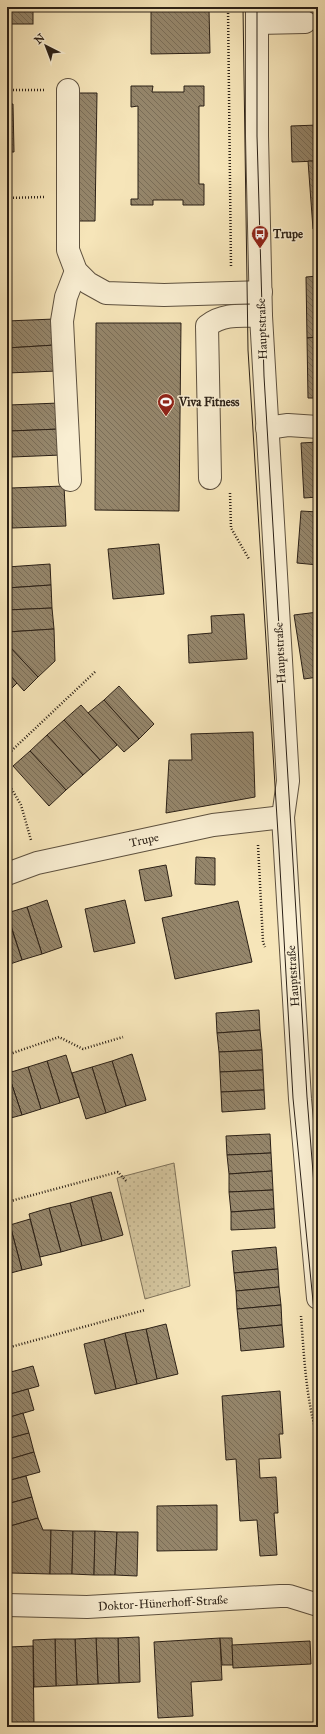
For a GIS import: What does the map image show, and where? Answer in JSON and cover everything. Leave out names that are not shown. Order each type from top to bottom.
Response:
[{"type":"street","points":[[257,15],[305,22]]},
{"type":"street","name":"Hauptstraße","points":[[257,15],[257,136],[261,316],[288,781],[283,817],[300,1098],[318,1298]]},
{"type":"street","points":[[68,90],[68,250],[76,271],[88,283],[106,293],[164,295],[261,292]]},
{"type":"street","points":[[70,480],[62,321],[66,297],[76,271]]},
{"type":"street","points":[[210,478],[207,326],[216,319],[231,316],[261,316]]},
{"type":"street","points":[[267,428],[288,425],[318,428]]},
{"type":"street","name":"Trupe","points":[[7,874],[37,863],[213,825],[283,817]]},
{"type":"street","name":"Doktor-Hünerhoff-Straße","points":[[7,1605],[87,1607],[289,1596],[318,1606]]},
{"type":"path","points":[[228,7],[231,292]]},
{"type":"path","points":[[7,90],[68,90]]},
{"type":"path","points":[[7,198],[68,196]]},
{"type":"path","points":[[230,489],[231,528],[252,563]]},
{"type":"path","points":[[7,755],[96,671]]},
{"type":"path","points":[[7,781],[21,805],[37,863]]},
{"type":"path","points":[[7,1055],[59,1037],[83,1049],[123,1037]]},
{"type":"path","points":[[7,1202],[118,1172],[127,1182]]},
{"type":"path","points":[[7,1348],[145,1310]]},
{"type":"path","points":[[315,1428],[318,1498]]},
{"type":"shaded area","points":[[174,1163],[190,1286],[145,1299],[117,1178]]},
{"type":"building","points":[[7,7],[33,7],[33,24],[7,24]]},
{"type":"building","points":[[209,9],[210,53],[151,54],[151,11]]},
{"type":"building","points":[[131,86],[153,86],[152,92],[184,92],[184,86],[204,86],[204,106],[199,106],[199,184],[204,184],[204,205],[183,205],[183,200],[153,200],[153,205],[131,205],[131,199],[138,199],[138,106],[131,107]]},
{"type":"building","points":[[72,93],[97,93],[95,221],[71,221]]},
{"type":"building","points":[[7,104],[13,104],[14,152],[7,152]]},
{"type":"building","points":[[318,125],[318,161],[292,162],[291,126]]},
{"type":"building","points":[[308,161],[318,161],[318,229],[313,229]]},
{"type":"building","points":[[318,276],[318,337],[307,338],[306,277]]},
{"type":"building","points":[[54,319],[55,345],[7,348],[7,321]]},
{"type":"building","points":[[96,323],[181,323],[179,511],[95,510]]},
{"type":"building","points":[[318,337],[318,398],[308,398],[307,338]]},
{"type":"building","points":[[55,345],[57,371],[7,373],[7,348]]},
{"type":"building","points":[[59,403],[60,429],[10,431],[9,405]]},
{"type":"building","points":[[60,429],[61,455],[12,457],[10,431]]},
{"type":"building","points":[[318,442],[318,497],[304,498],[301,443]]},
{"type":"building","points":[[64,486],[66,526],[12,528],[11,488]]},
{"type":"building","points":[[301,511],[318,512],[318,565],[297,563]]},
{"type":"building","points":[[159,544],[164,594],[113,599],[108,549]]},
{"type":"building","points":[[50,564],[51,585],[7,588],[7,567]]},
{"type":"building","points":[[51,585],[52,608],[7,610],[7,588]]},
{"type":"building","points":[[52,608],[54,629],[7,632],[7,610]]},
{"type":"building","points":[[318,612],[318,677],[304,679],[294,615]]},
{"type":"building","points":[[244,614],[247,659],[189,663],[188,635],[212,633],[211,616]]},
{"type":"building","points":[[54,629],[55,661],[38,677],[7,644],[7,632]]},
{"type":"building","points":[[7,644],[38,677],[24,691],[7,672]]},
{"type":"building","points":[[7,672],[17,683],[7,693]]},
{"type":"building","points":[[119,686],[154,724],[139,739],[104,700]]},
{"type":"building","points":[[104,700],[139,739],[124,752],[88,713]]},
{"type":"building","points":[[81,705],[117,745],[100,760],[64,720]]},
{"type":"building","points":[[64,720],[100,760],[83,775],[47,735]]},
{"type":"building","points":[[253,732],[255,797],[166,813],[169,760],[192,760],[191,734]]},
{"type":"building","points":[[47,735],[83,775],[66,790],[30,751]]},
{"type":"building","points":[[30,751],[66,790],[49,806],[13,766]]},
{"type":"building","points":[[196,857],[215,858],[215,885],[195,884]]},
{"type":"building","points":[[166,865],[172,896],[145,901],[139,870]]},
{"type":"building","points":[[47,900],[62,947],[42,954],[27,907]]},
{"type":"building","points":[[125,900],[135,943],[94,952],[85,909]]},
{"type":"building","points":[[238,901],[252,962],[175,979],[162,918]]},
{"type":"building","points":[[27,907],[42,954],[22,960],[7,913]]},
{"type":"building","points":[[7,915],[22,960],[7,965]]},
{"type":"building","points":[[259,1010],[260,1030],[217,1033],[216,1013]]},
{"type":"building","points":[[260,1030],[262,1050],[219,1052],[217,1033]]},
{"type":"building","points":[[262,1050],[263,1070],[220,1072],[219,1052]]},
{"type":"building","points":[[132,1054],[146,1100],[126,1106],[112,1061]]},
{"type":"building","points":[[66,1055],[79,1097],[60,1103],[47,1061]]},
{"type":"building","points":[[47,1061],[60,1103],[41,1109],[28,1067]]},
{"type":"building","points":[[112,1061],[126,1106],[106,1113],[92,1067]]},
{"type":"building","points":[[28,1067],[41,1109],[22,1115],[8,1073]]},
{"type":"building","points":[[92,1067],[106,1113],[86,1119],[72,1073]]},
{"type":"building","points":[[263,1070],[264,1090],[221,1092],[220,1072]]},
{"type":"building","points":[[7,1073],[22,1115],[7,1119]]},
{"type":"building","points":[[264,1090],[265,1109],[222,1112],[221,1092]]},
{"type":"building","points":[[270,1134],[271,1153],[227,1155],[226,1136]]},
{"type":"building","points":[[271,1153],[272,1171],[229,1174],[227,1155]]},
{"type":"building","points":[[272,1171],[273,1190],[229,1192],[229,1174]]},
{"type":"building","points":[[273,1190],[274,1209],[231,1212],[229,1192]]},
{"type":"building","points":[[111,1192],[123,1235],[102,1241],[91,1197]]},
{"type":"building","points":[[91,1197],[102,1241],[82,1246],[70,1203]]},
{"type":"building","points":[[70,1203],[82,1246],[61,1252],[49,1208]]},
{"type":"building","points":[[49,1208],[61,1252],[40,1257],[29,1214]]},
{"type":"building","points":[[274,1209],[275,1228],[231,1230],[231,1212]]},
{"type":"building","points":[[30,1219],[42,1265],[22,1270],[10,1225]]},
{"type":"building","points":[[10,1225],[22,1270],[7,1274],[7,1226]]},
{"type":"building","points":[[276,1247],[278,1269],[234,1273],[232,1251]]},
{"type":"building","points":[[278,1269],[279,1287],[236,1291],[234,1273]]},
{"type":"building","points":[[279,1287],[281,1305],[237,1309],[236,1291]]},
{"type":"building","points":[[281,1305],[282,1325],[239,1329],[237,1309]]},
{"type":"building","points":[[166,1324],[178,1374],[157,1379],[146,1329]]},
{"type":"building","points":[[282,1325],[284,1347],[241,1351],[239,1329]]},
{"type":"building","points":[[146,1329],[157,1379],[137,1384],[125,1333]]},
{"type":"building","points":[[125,1333],[137,1384],[116,1389],[104,1339]]},
{"type":"building","points":[[104,1339],[116,1389],[95,1394],[84,1344]]},
{"type":"building","points":[[33,1366],[39,1386],[7,1395],[7,1373]]},
{"type":"building","points":[[28,1389],[34,1410],[7,1418],[7,1395]]},
{"type":"building","points":[[280,1391],[283,1434],[279,1434],[281,1458],[259,1459],[260,1478],[276,1477],[278,1513],[274,1513],[277,1555],[260,1556],[257,1520],[240,1521],[236,1459],[226,1460],[222,1396]]},
{"type":"building","points":[[23,1413],[29,1433],[7,1439],[7,1418]]},
{"type":"building","points":[[29,1433],[34,1452],[7,1460],[7,1439]]},
{"type":"building","points":[[34,1452],[40,1472],[7,1481],[7,1460]]},
{"type":"building","points":[[26,1476],[32,1497],[7,1504],[7,1481]]},
{"type":"building","points":[[32,1497],[38,1518],[7,1527],[7,1504]]},
{"type":"building","points":[[217,1505],[217,1550],[157,1551],[157,1506]]},
{"type":"building","points":[[38,1518],[43,1530],[51,1530],[50,1574],[11,1573],[7,1558],[7,1527]]},
{"type":"building","points":[[51,1530],[73,1531],[72,1574],[50,1574]]},
{"type":"building","points":[[73,1531],[95,1531],[94,1575],[72,1574]]},
{"type":"building","points":[[95,1531],[117,1532],[115,1575],[94,1575]]},
{"type":"building","points":[[117,1532],[138,1532],[137,1576],[115,1575]]},
{"type":"building","points":[[139,1637],[140,1682],[119,1683],[118,1638]]},
{"type":"building","points":[[96,1638],[118,1638],[119,1683],[98,1684]]},
{"type":"building","points":[[96,1638],[98,1684],[77,1685],[75,1639]]},
{"type":"building","points":[[220,1638],[222,1680],[191,1682],[193,1716],[158,1718],[154,1642]]},
{"type":"building","points":[[220,1638],[232,1638],[233,1665],[222,1665]]},
{"type":"building","points":[[55,1639],[75,1639],[77,1685],[56,1686]]},
{"type":"building","points":[[55,1639],[56,1686],[34,1687],[33,1640]]},
{"type":"building","points":[[310,1641],[311,1664],[233,1668],[232,1645]]},
{"type":"building","points":[[33,1646],[34,1727],[9,1727],[9,1647]]},
{"type":"tram line","points":[[243,7],[248,350],[293,1098],[318,1352]]},
{"type":"tram line","points":[[257,7],[257,136],[264,376],[307,1097],[318,1235]]},
{"type":"place","name":"Trupe","points":[[260,249]]},
{"type":"place","name":"Viva Fitness","points":[[166,417]]}]
